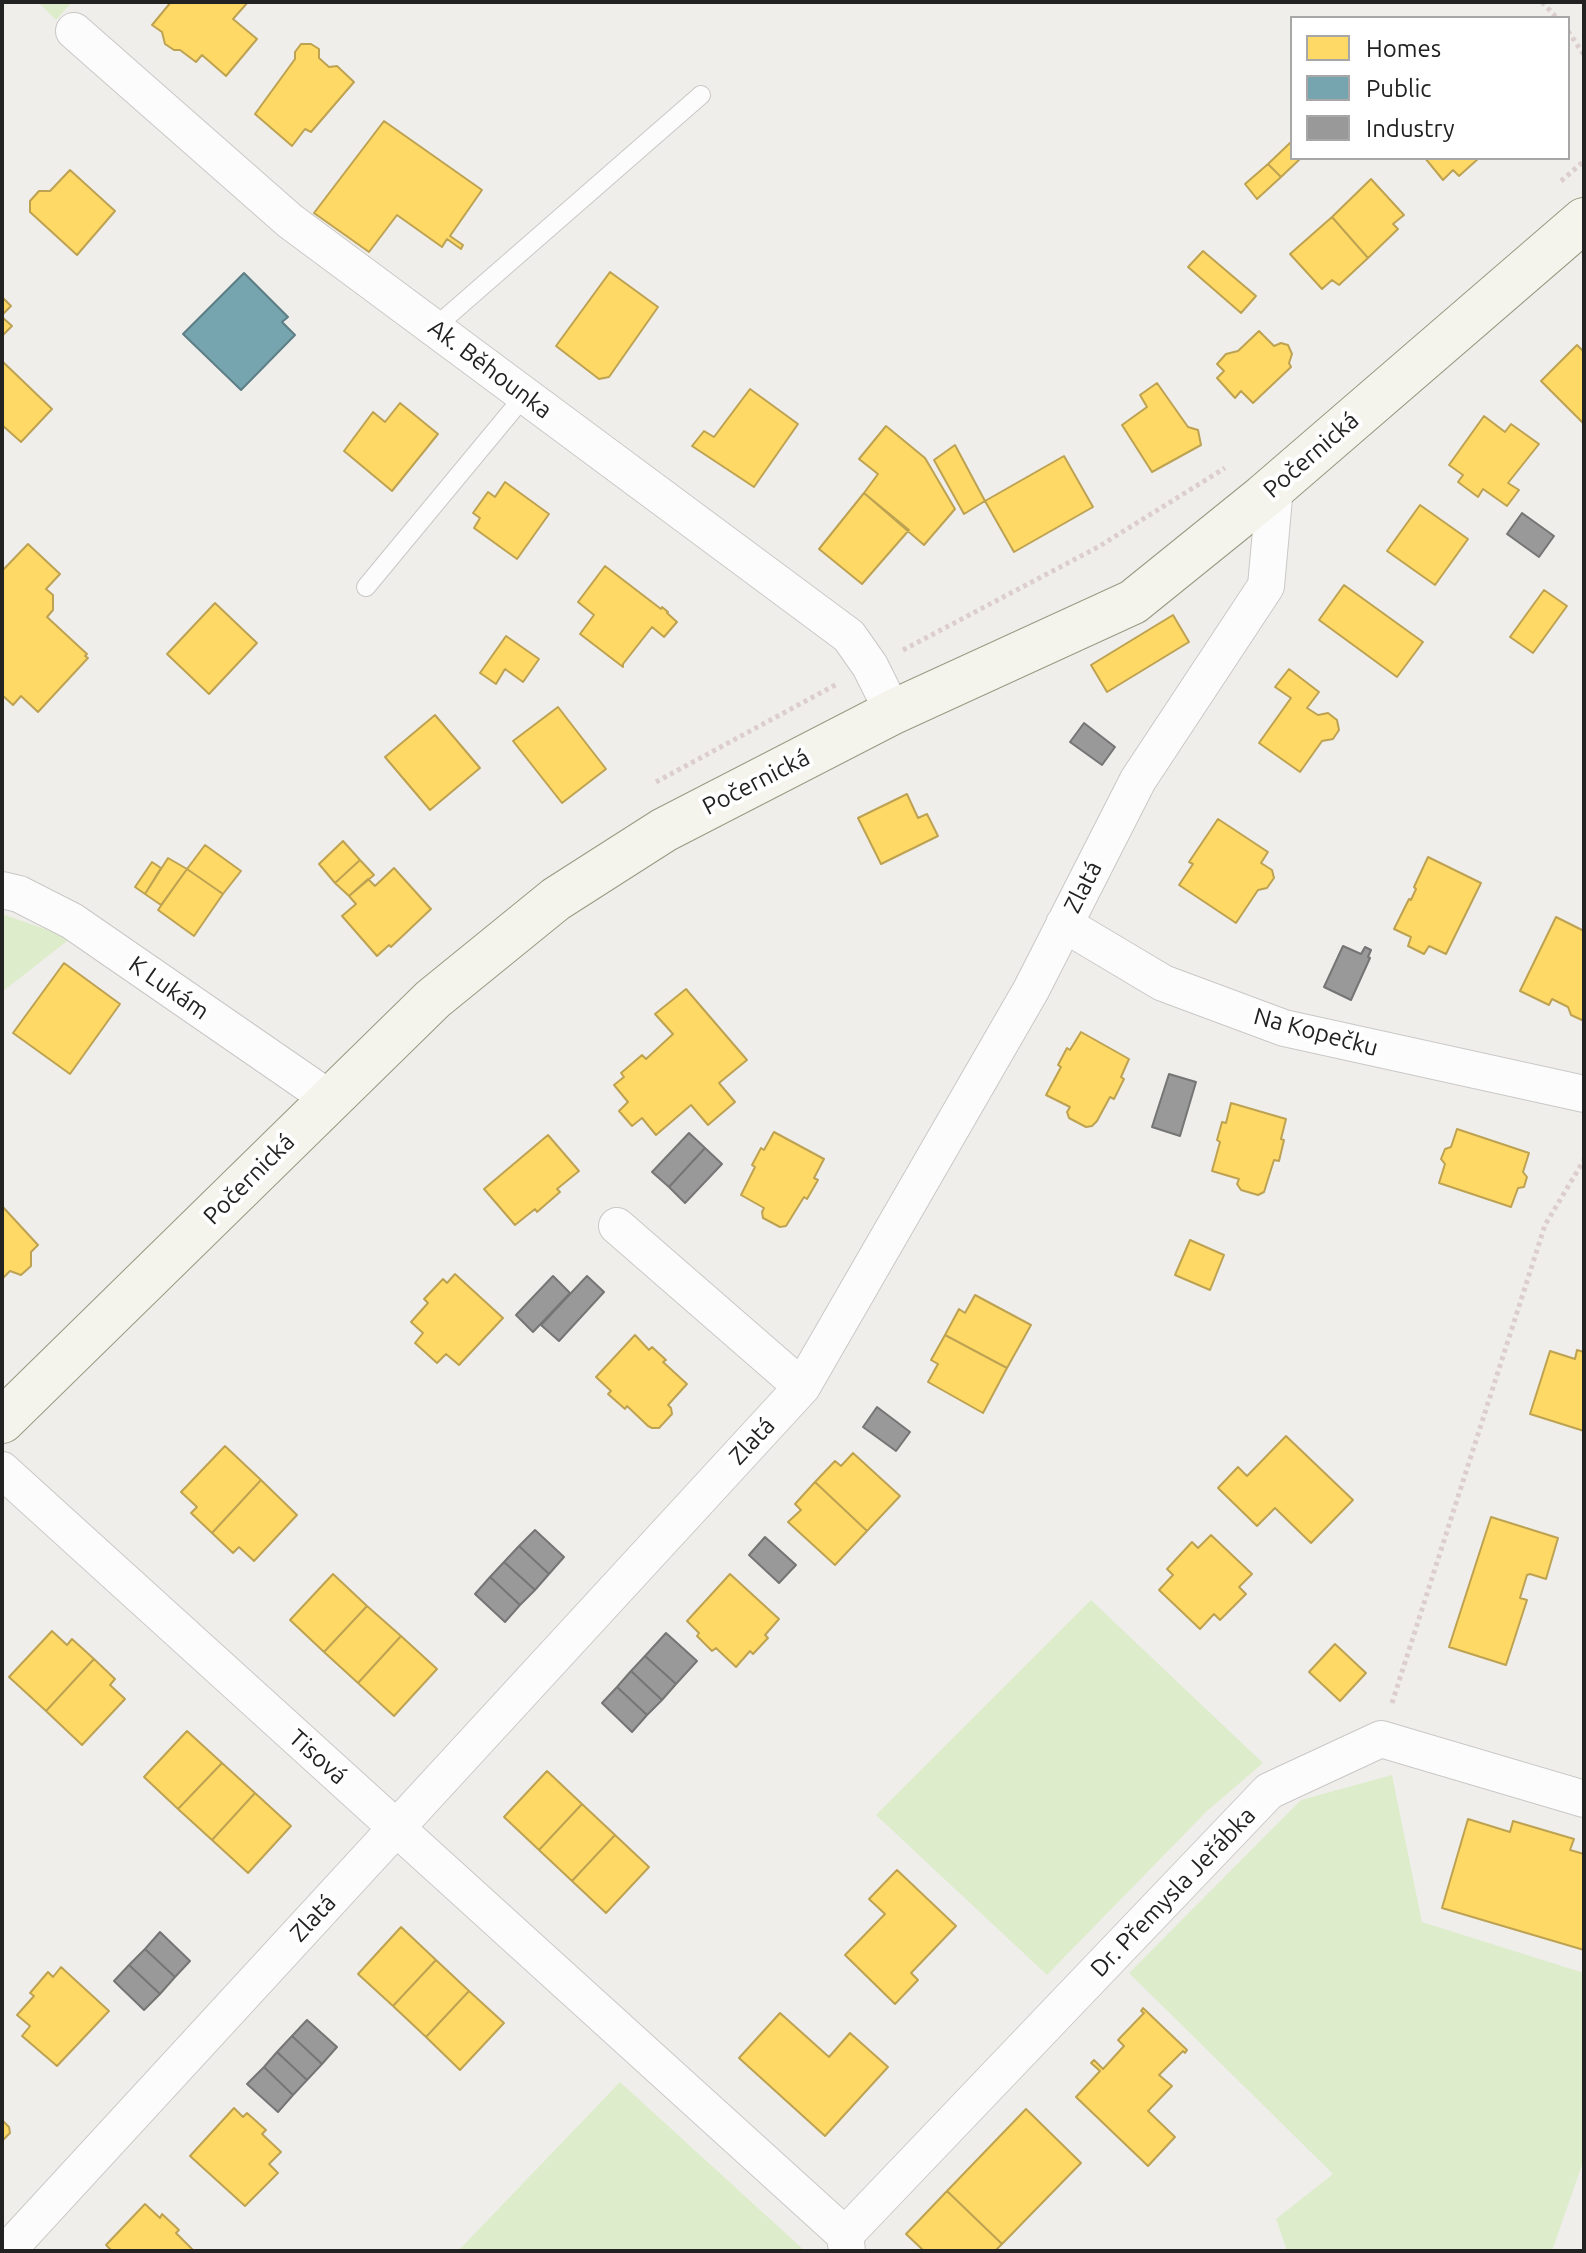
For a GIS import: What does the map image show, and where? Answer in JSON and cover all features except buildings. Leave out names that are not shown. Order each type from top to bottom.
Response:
[{"type":"street","name":"Ak. Běhounka","points":[[74,31],[290,221],[849,636],[870,666],[893,712]]},
{"type":"street","name":"Počernická","points":[[2,1421],[433,999],[556,899],[664,830],[893,712],[1133,602],[1275,487],[1575,211]]},
{"type":"street","name":"Zlatá","points":[[7,2251],[802,1387],[1031,990],[1138,780],[1266,586],[1275,487]]},
{"type":"street","name":"K Lukám","points":[[2,890],[19,894],[72,921],[330,1099]]},
{"type":"street","name":"Na Kopečku","points":[[1064,924],[1163,983],[1284,1028],[1584,1094]]},
{"type":"street","points":[[617,1226],[802,1387]]},
{"type":"street","name":"Tisová","points":[[2,1470],[633,2044]]},
{"type":"street","points":[[1381,1739],[1584,1799]]},
{"type":"street","name":"Dr. Přemysla Jeřábka","points":[[633,2044],[846,2243],[1269,1791],[1381,1739]]},
{"type":"lane","points":[[434,328],[701,95]]},
{"type":"lane","points":[[366,587],[525,395]]},
{"type":"path","points":[[1570,34],[1584,55]]},
{"type":"path","points":[[1575,211],[1584,161]]},
{"type":"path","points":[[647,788],[870,666],[1098,547],[1233,463]]},
{"type":"path","points":[[1381,1739],[1545,1225],[1584,1160]]},
{"type":"green space","points":[[38,2],[72,2],[56,20]]},
{"type":"green space","points":[[2,914],[71,938],[2,992]]},
{"type":"green space","points":[[1091,1600],[1263,1763],[1207,1811],[1047,1975],[876,1815]]},
{"type":"green space","points":[[1392,1775],[1422,1922],[1584,1973],[1584,2159],[1552,2251],[1287,2251],[1276,2219],[1333,2174],[1129,1973],[1301,1800]]},
{"type":"green space","points":[[620,2082],[805,2251],[458,2251]]}]
